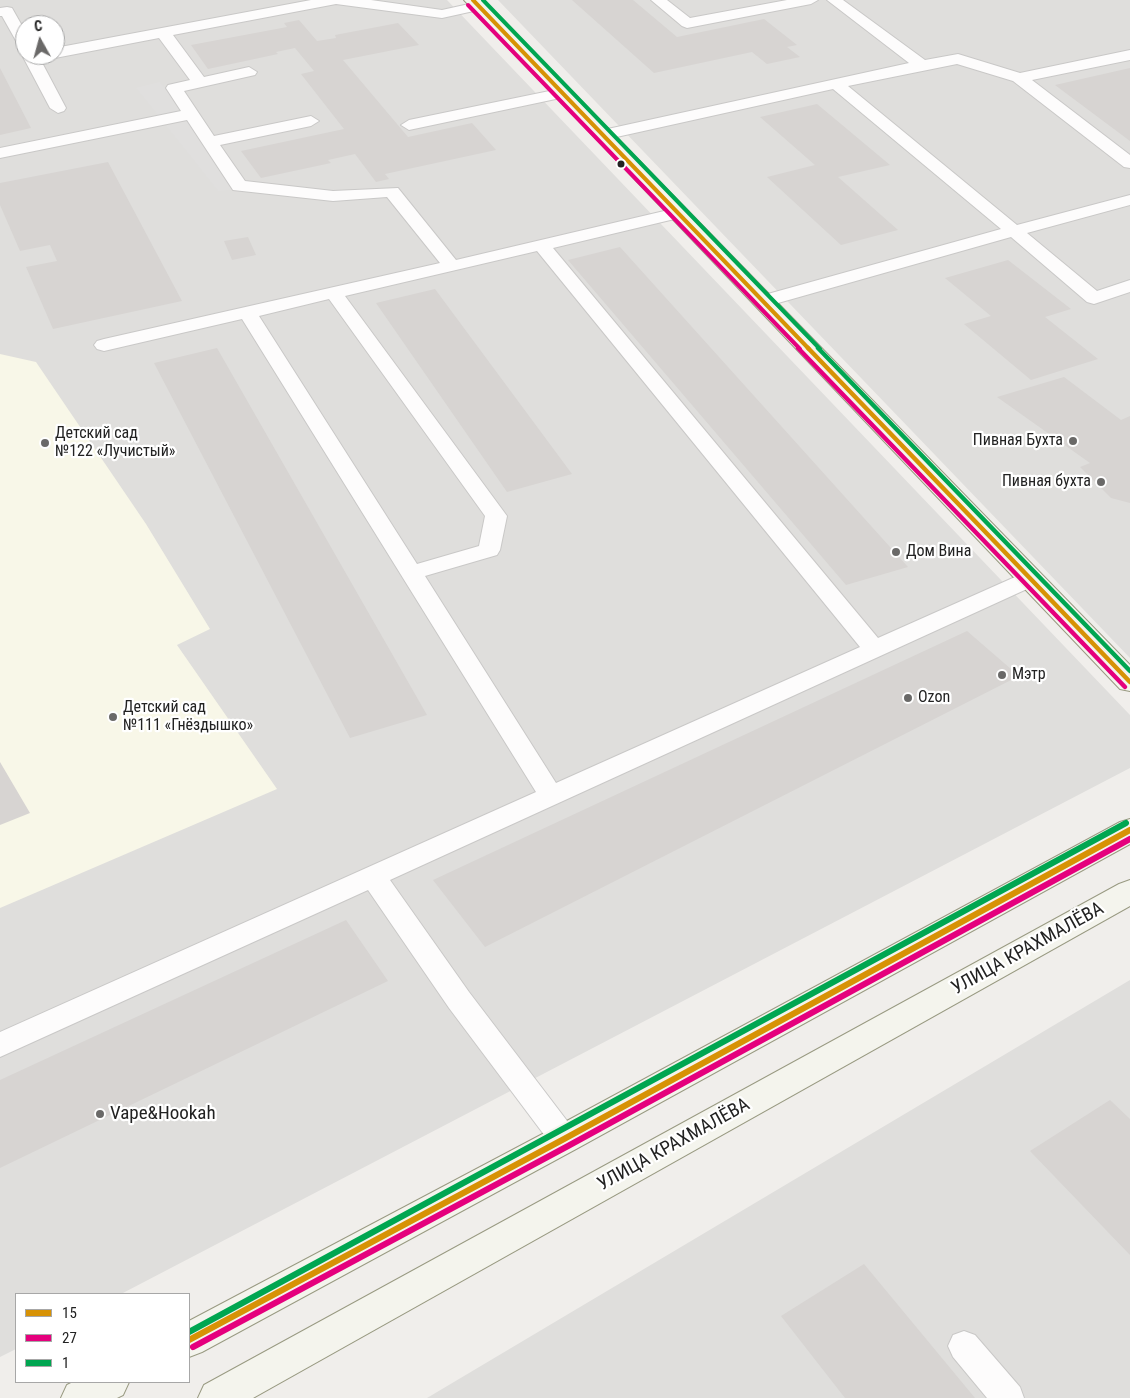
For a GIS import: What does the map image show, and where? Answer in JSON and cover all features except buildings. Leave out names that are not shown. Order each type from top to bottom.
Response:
[{"type":"main road","points":[[475,3],[1032,578],[1130,682]]},
{"type":"main road","points":[[190,1339],[1130,830]]},
{"type":"main road","name":"УЛИЦА КРАХМАЛЁВА","points":[[217,1398],[1130,892]]},
{"type":"main road","points":[[80,1398],[108,1383]]},
{"type":"lane","points":[[65,51],[336,0],[442,14],[475,3]]},
{"type":"lane","points":[[658,0],[687,23],[811,0]]},
{"type":"lane","points":[[834,0],[922,65]]},
{"type":"lane","points":[[0,12],[7,11],[15,24]]},
{"type":"lane","points":[[163,32],[200,82]]},
{"type":"lane","points":[[1019,78],[1130,55]]},
{"type":"lane","points":[[603,135],[958,58],[1019,78],[1130,163]]},
{"type":"lane","points":[[38,65],[58,108]]},
{"type":"lane","points":[[249,72],[174,88],[239,186],[333,196],[392,192],[452,266]]},
{"type":"lane","points":[[836,84],[1094,298],[1130,286]]},
{"type":"lane","points":[[409,125],[564,93]]},
{"type":"lane","points":[[0,152],[191,114]]},
{"type":"lane","points":[[210,142],[311,121]]},
{"type":"lane","points":[[764,301],[1130,200]]},
{"type":"lane","points":[[104,345],[677,213]]},
{"type":"lane","points":[[541,245],[874,649]]},
{"type":"lane","points":[[333,292],[496,516],[489,550],[412,573]]},
{"type":"lane","points":[[247,312],[552,796]]},
{"type":"lane","points":[[0,1045],[372,875],[552,796],[1032,578]]},
{"type":"lane","points":[[372,875],[459,1000],[564,1138]]},
{"type":"lane","points":[[964,1346],[1008,1398]]},
{"type":"shaded area","points":[[0,0],[447,0],[1130,715],[1130,768],[123,1293],[15,1293],[15,1350],[0,1357]]},
{"type":"shaded area","points":[[498,0],[1130,0],[1130,658]]},
{"type":"shaded area","points":[[160,82],[247,188],[218,191],[136,88]]},
{"type":"shaded area","name":"Детский сад №111 «Гнёздышко»","points":[[0,354],[36,362],[146,524],[210,629],[177,645],[277,789],[0,908]]},
{"type":"shaded area","points":[[1130,980],[1130,1398],[427,1398]]},
{"type":"transit line","name":"15","points":[[473,0],[1130,682]]},
{"type":"transit line","name":"1","points":[[483,0],[1130,671]]},
{"type":"transit line","name":"27","points":[[468,5],[1125,687]]},
{"type":"transit line","name":"1","points":[[190,1331],[1126,823]]},
{"type":"transit line","name":"15","points":[[190,1339],[564,1139],[1130,830]]},
{"type":"transit line","name":"27","points":[[193,1347],[568,1146],[1130,839]]},
{"type":"place","name":"Пивная Бухта","points":[[1073,441]]},
{"type":"place","name":"Детский сад №122 «Лучистый»","points":[[45,443]]},
{"type":"place","name":"Пивная бухта","points":[[1101,482]]},
{"type":"place","name":"Дом Вина","points":[[896,552]]},
{"type":"place","name":"Мэтр","points":[[1002,675]]},
{"type":"place","name":"Ozon","points":[[908,698]]},
{"type":"place","name":"Детский сад №111 «Гнёздышко»","points":[[113,717]]},
{"type":"place","name":"Vape&Hookah","points":[[100,1114]]}]
